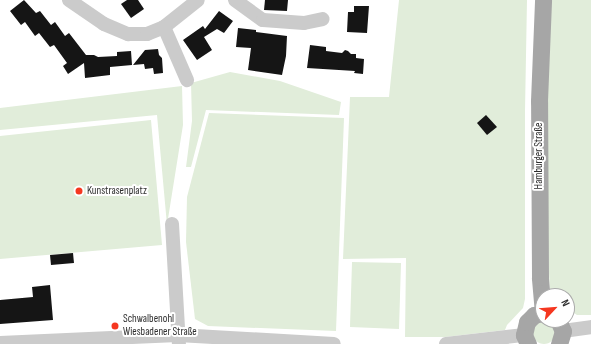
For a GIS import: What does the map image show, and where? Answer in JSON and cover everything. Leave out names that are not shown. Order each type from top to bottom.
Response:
[{"type":"main road","name":"Hamburger Straße","points":[[541,288],[539,101],[543,0]]},
{"type":"main road","points":[[526,340],[527,322],[535,315]]},
{"type":"street","points":[[69,0],[104,24],[128,34],[147,34],[164,27],[198,0]]},
{"type":"street","points":[[235,0],[263,20],[304,24],[323,19]]},
{"type":"street","points":[[164,27],[187,80]]},
{"type":"street","points":[[172,224],[178,340]]},
{"type":"street","points":[[560,332],[591,327]]},
{"type":"street","points":[[0,343],[178,340],[334,344]]},
{"type":"street","points":[[446,344],[526,340]]},
{"type":"green space","points":[[399,0],[527,0],[525,111],[525,299],[523,308],[507,325],[505,330],[445,337],[405,337],[406,258],[343,259],[350,97],[389,97]]},
{"type":"green space","points":[[548,0],[591,0],[591,315],[575,314],[575,288],[550,288],[543,136]]},
{"type":"green space","points":[[230,72],[280,81],[341,102],[339,115],[206,110],[191,167],[186,167],[192,121],[191,83]]},
{"type":"green space","points":[[182,86],[183,125],[167,225],[157,115],[0,130],[0,108]]},
{"type":"green space","points":[[209,113],[344,118],[336,331],[208,326],[195,319],[186,242],[187,197]]},
{"type":"green space","name":"Kunstrasenplatz","points":[[151,120],[162,245],[0,259],[0,136]]},
{"type":"green space","points":[[352,262],[401,263],[399,329],[350,327]]},
{"type":"green space","points":[[535,327],[554,329],[555,333],[552,341],[544,344],[536,341],[533,333]]},
{"type":"building","points":[[24,0],[36,13],[40,11],[51,25],[55,22],[65,36],[69,33],[86,55],[94,55],[98,57],[117,56],[117,52],[131,51],[132,65],[110,67],[110,75],[85,78],[84,63],[68,74],[63,66],[67,63],[54,45],[50,47],[39,33],[35,36],[25,22],[21,25],[10,11]]},
{"type":"building","points":[[127,0],[138,0],[144,9],[131,18],[121,4]]},
{"type":"building","points":[[265,0],[288,0],[287,11],[264,10]]},
{"type":"building","points":[[354,6],[369,6],[367,33],[347,32],[348,12],[354,12]]},
{"type":"building","points":[[219,11],[233,21],[224,33],[217,29],[204,37],[212,50],[197,60],[183,40],[203,26],[205,29]]},
{"type":"building","points":[[238,28],[287,36],[286,56],[282,75],[248,70],[251,48],[236,47]]},
{"type":"building","points":[[310,45],[326,47],[326,51],[342,53],[345,50],[351,54],[356,54],[356,58],[364,59],[363,74],[354,73],[355,71],[307,68]]},
{"type":"building","points":[[158,49],[159,55],[162,58],[163,73],[154,74],[153,68],[145,69],[144,64],[133,65],[145,50]]},
{"type":"building","points":[[486,115],[497,127],[487,135],[477,123]]},
{"type":"building","points":[[73,253],[74,263],[51,265],[50,255]]},
{"type":"building","points":[[50,285],[53,320],[0,324],[0,300],[33,297],[32,287]]},
{"type":"place","name":"Kunstrasenplatz","points":[[79,191]]},
{"type":"place","name":"Schwalbenohl Wiesbadener Straße","points":[[115,326]]}]
